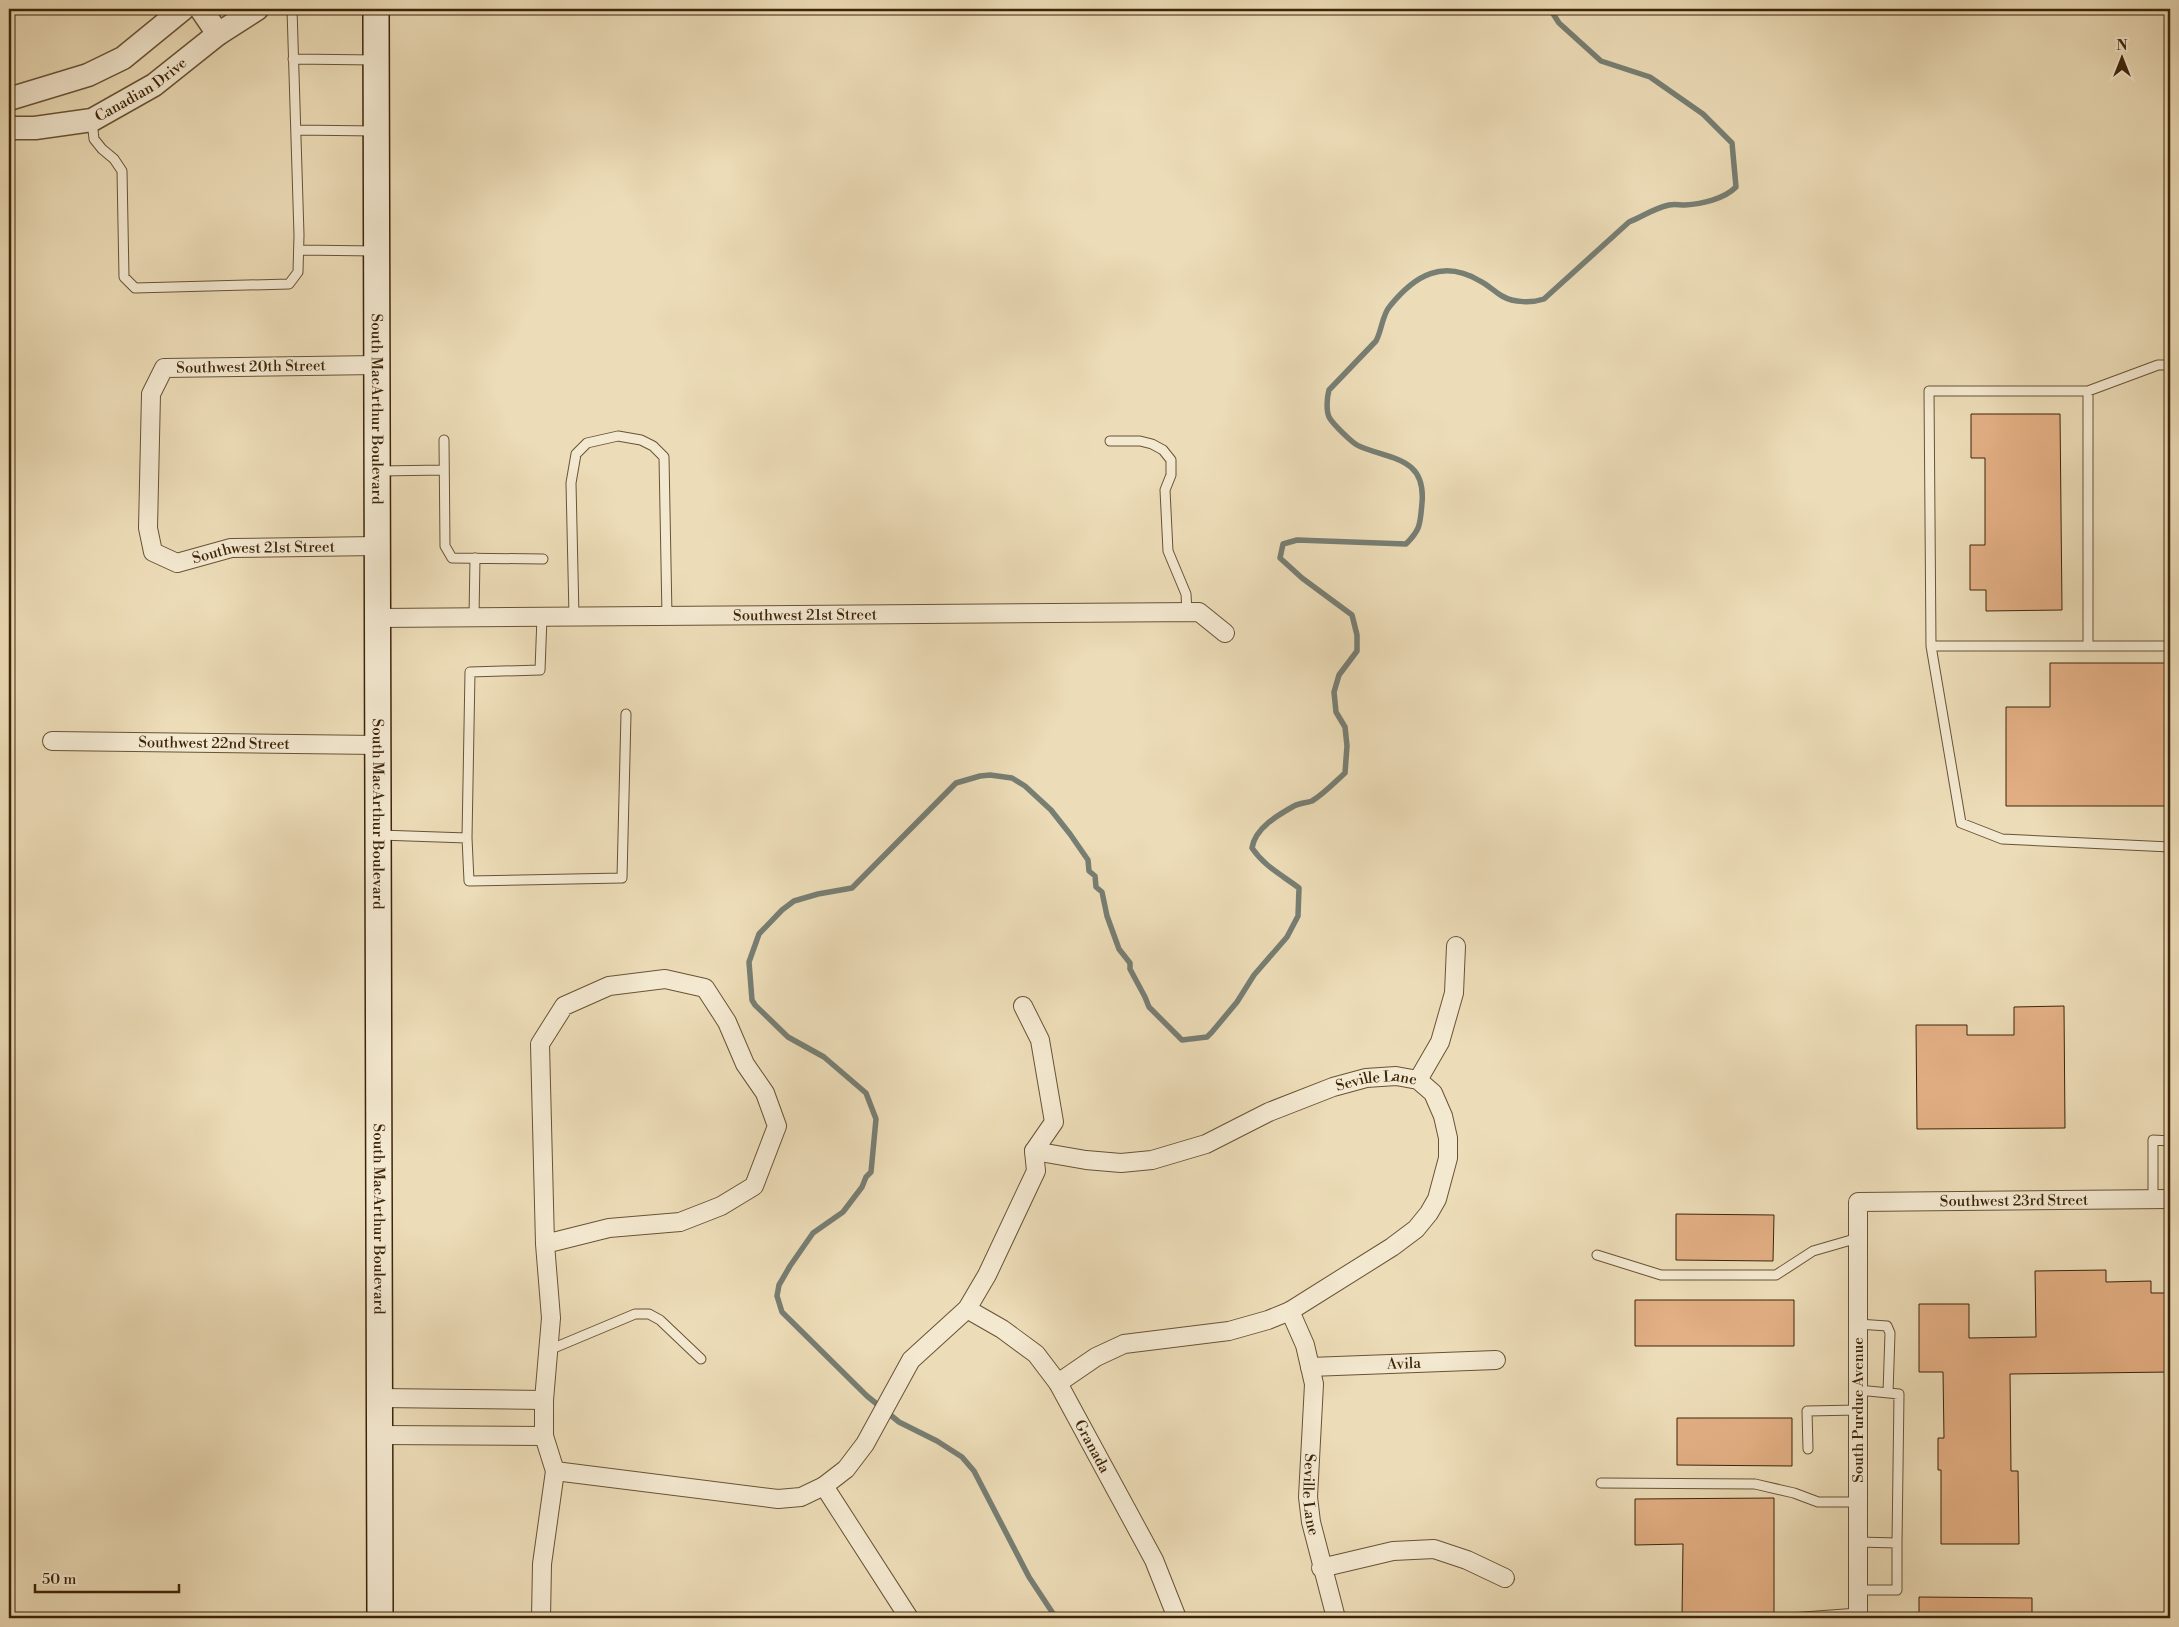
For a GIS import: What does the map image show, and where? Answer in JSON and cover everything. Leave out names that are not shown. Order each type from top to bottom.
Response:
[{"type":"main road","name":"South MacArthur Boulevard","points":[[376,9],[380,1618]]},
{"type":"street","points":[[9,99],[88,75],[122,58],[183,9]]},
{"type":"street","points":[[201,9],[218,34]]},
{"type":"street","name":"Canadian Drive","points":[[9,128],[35,128],[92,120],[154,85],[218,34],[257,9]]},
{"type":"street","name":"Southwest 20th Street","points":[[153,552],[148,528],[151,394],[164,368],[377,365]]},
{"type":"street","name":"Southwest 21st Street","points":[[153,552],[178,563],[231,548],[377,546]]},
{"type":"street","name":"Southwest 21st Street","points":[[377,618],[1199,612],[1225,633]]},
{"type":"street","name":"Southwest 22nd Street","points":[[52,741],[377,745]]},
{"type":"street","points":[[1418,1080],[1440,1042],[1454,993],[1456,946]]},
{"type":"street","points":[[541,1618],[542,1564],[555,1471],[544,1436],[544,1400],[551,1318],[545,1244],[540,1044],[564,1006],[609,986],[665,979],[705,988],[727,1022],[745,1064],[765,1093],[776,1126],[754,1186],[721,1206],[680,1222],[609,1228],[545,1244]]},
{"type":"street","points":[[555,1471],[778,1499],[801,1497],[824,1486],[846,1469],[865,1444],[874,1424],[911,1360],[967,1309],[987,1275],[1036,1171],[1034,1151],[1054,1122],[1040,1040],[1023,1006]]},
{"type":"street","name":"Seville Lane","points":[[1034,1151],[1104,1161],[1137,1163],[1152,1160],[1206,1144],[1268,1112],[1333,1087],[1366,1078],[1396,1076],[1418,1080],[1433,1093],[1443,1116],[1448,1138],[1448,1158],[1444,1177],[1430,1213],[1416,1229],[1392,1247],[1290,1311],[1268,1320],[1229,1331],[1124,1344],[1096,1357],[1058,1383]]},
{"type":"street","name":"Southwest 23rd Street","points":[[1858,1202],[2162,1199]]},
{"type":"street","name":"South Purdue Avenue","points":[[1858,1202],[1858,1616]]},
{"type":"street","name":"Granada","points":[[967,1309],[1002,1329],[1036,1354],[1058,1383],[1154,1560],[1177,1618]]},
{"type":"street","name":"Seville Lane","points":[[1290,1311],[1305,1345],[1314,1384],[1308,1497],[1311,1522],[1321,1568],[1336,1618]]},
{"type":"street","name":"Avila","points":[[1310,1366],[1496,1360]]},
{"type":"street","points":[[380,1398],[544,1400]]},
{"type":"street","points":[[380,1435],[544,1436]]},
{"type":"street","points":[[824,1486],[909,1618]]},
{"type":"street","points":[[1321,1568],[1393,1551],[1434,1549],[1467,1560],[1505,1578]]},
{"type":"lane","points":[[92,120],[94,139],[114,159],[122,171],[124,277],[135,288],[289,284],[298,272],[292,9]]},
{"type":"lane","points":[[293,59],[376,60]]},
{"type":"lane","points":[[296,130],[376,131]]},
{"type":"lane","points":[[298,250],[376,251]]},
{"type":"lane","points":[[2170,365],[2158,365],[2088,391],[1929,392],[1931,646],[1961,823],[2002,839],[2170,848]]},
{"type":"lane","points":[[2088,391],[2088,646]]},
{"type":"lane","points":[[574,616],[571,483],[576,454],[587,443],[618,436],[641,440],[653,446],[664,457],[667,616]]},
{"type":"lane","points":[[444,440],[445,546],[452,558],[543,558]]},
{"type":"lane","points":[[1110,441],[1140,441],[1152,444],[1163,450],[1171,460],[1171,474],[1166,490],[1168,550],[1186,594],[1186,612]]},
{"type":"lane","points":[[377,471],[444,470]]},
{"type":"lane","points":[[474,617],[475,558]]},
{"type":"lane","points":[[542,617],[540,670],[470,672],[468,881],[622,878],[626,714]]},
{"type":"lane","points":[[1931,646],[2170,646]]},
{"type":"lane","points":[[378,835],[467,838]]},
{"type":"lane","points":[[2162,1199],[2153,1140],[2170,1141]]},
{"type":"lane","points":[[1597,1255],[1661,1275],[1776,1275],[1813,1251],[1858,1238]]},
{"type":"lane","points":[[549,1350],[635,1314],[649,1314],[660,1320],[701,1359]]},
{"type":"lane","points":[[1858,1324],[1887,1326],[1890,1332],[1888,1393]]},
{"type":"lane","points":[[1858,1390],[1899,1394],[1897,1590],[1858,1590]]},
{"type":"lane","points":[[1808,1449],[1807,1411],[1858,1410]]},
{"type":"lane","points":[[1601,1483],[1755,1484],[1794,1492],[1818,1502],[1858,1502]]},
{"type":"lane","points":[[1858,1542],[1897,1543]]},
{"type":"lane","points":[[1790,1618],[1858,1616]]},
{"type":"building","points":[[1971,414],[2060,414],[2062,610],[1986,611],[1986,590],[1970,590],[1970,545],[1985,545],[1985,458],[1971,458]]},
{"type":"building","points":[[2050,663],[2170,663],[2170,806],[2006,806],[2006,707],[2050,707]]},
{"type":"building","points":[[2064,1006],[2065,1128],[1917,1129],[1916,1025],[1967,1025],[1967,1035],[2014,1035],[2014,1007]]},
{"type":"building","points":[[1676,1214],[1774,1215],[1773,1261],[1676,1260]]},
{"type":"building","points":[[2106,1270],[2106,1282],[2151,1281],[2151,1293],[2170,1293],[2170,1372],[2010,1374],[2011,1471],[2018,1471],[2019,1544],[1941,1544],[1941,1470],[1938,1470],[1938,1438],[1944,1438],[1943,1372],[1919,1372],[1919,1304],[1969,1304],[1969,1338],[2036,1337],[2035,1271]]},
{"type":"building","points":[[1635,1300],[1794,1300],[1794,1346],[1635,1346]]},
{"type":"building","points":[[1677,1418],[1792,1418],[1792,1466],[1677,1465]]},
{"type":"building","points":[[1774,1498],[1774,1616],[1682,1615],[1683,1544],[1635,1545],[1635,1499]]},
{"type":"building","points":[[1919,1597],[2032,1598],[2032,1618],[1919,1618]]},
{"type":"waterway","points":[[1056,1618],[1029,1577],[974,1471],[962,1457],[937,1441],[899,1422],[867,1396],[782,1312],[777,1296],[779,1285],[790,1266],[813,1233],[843,1212],[871,1172],[876,1119],[866,1093],[824,1057],[788,1037],[755,1005],[752,1000],[749,962],[759,934],[782,910],[794,901],[818,894],[852,888],[956,783],[990,775],[1012,778],[1025,786],[1051,810],[1088,860],[1089,871],[1095,876],[1096,887],[1102,892],[1107,916],[1119,949],[1130,963],[1130,969],[1149,1007],[1182,1040],[1207,1037],[1212,1032],[1237,1002],[1254,975],[1287,937],[1298,916],[1299,888],[1257,855],[1252,848],[1254,841],[1262,828],[1274,818],[1296,805],[1312,801],[1345,773],[1347,746],[1345,727],[1336,712],[1334,692],[1339,675],[1357,651],[1357,635],[1352,615],[1302,578],[1280,558],[1283,544],[1297,540],[1406,544],[1415,534],[1420,521],[1422,488],[1412,468],[1394,458],[1359,446],[1343,433],[1328,414],[1329,390],[1376,341],[1385,314],[1390,306],[1409,286],[1430,274],[1454,271],[1467,274],[1486,284],[1502,296],[1512,300],[1529,302],[1544,299],[1629,222],[1669,205],[1685,205],[1712,200],[1725,195],[1736,187],[1732,143],[1703,114],[1650,77],[1601,61],[1559,23],[1550,9]]}]
